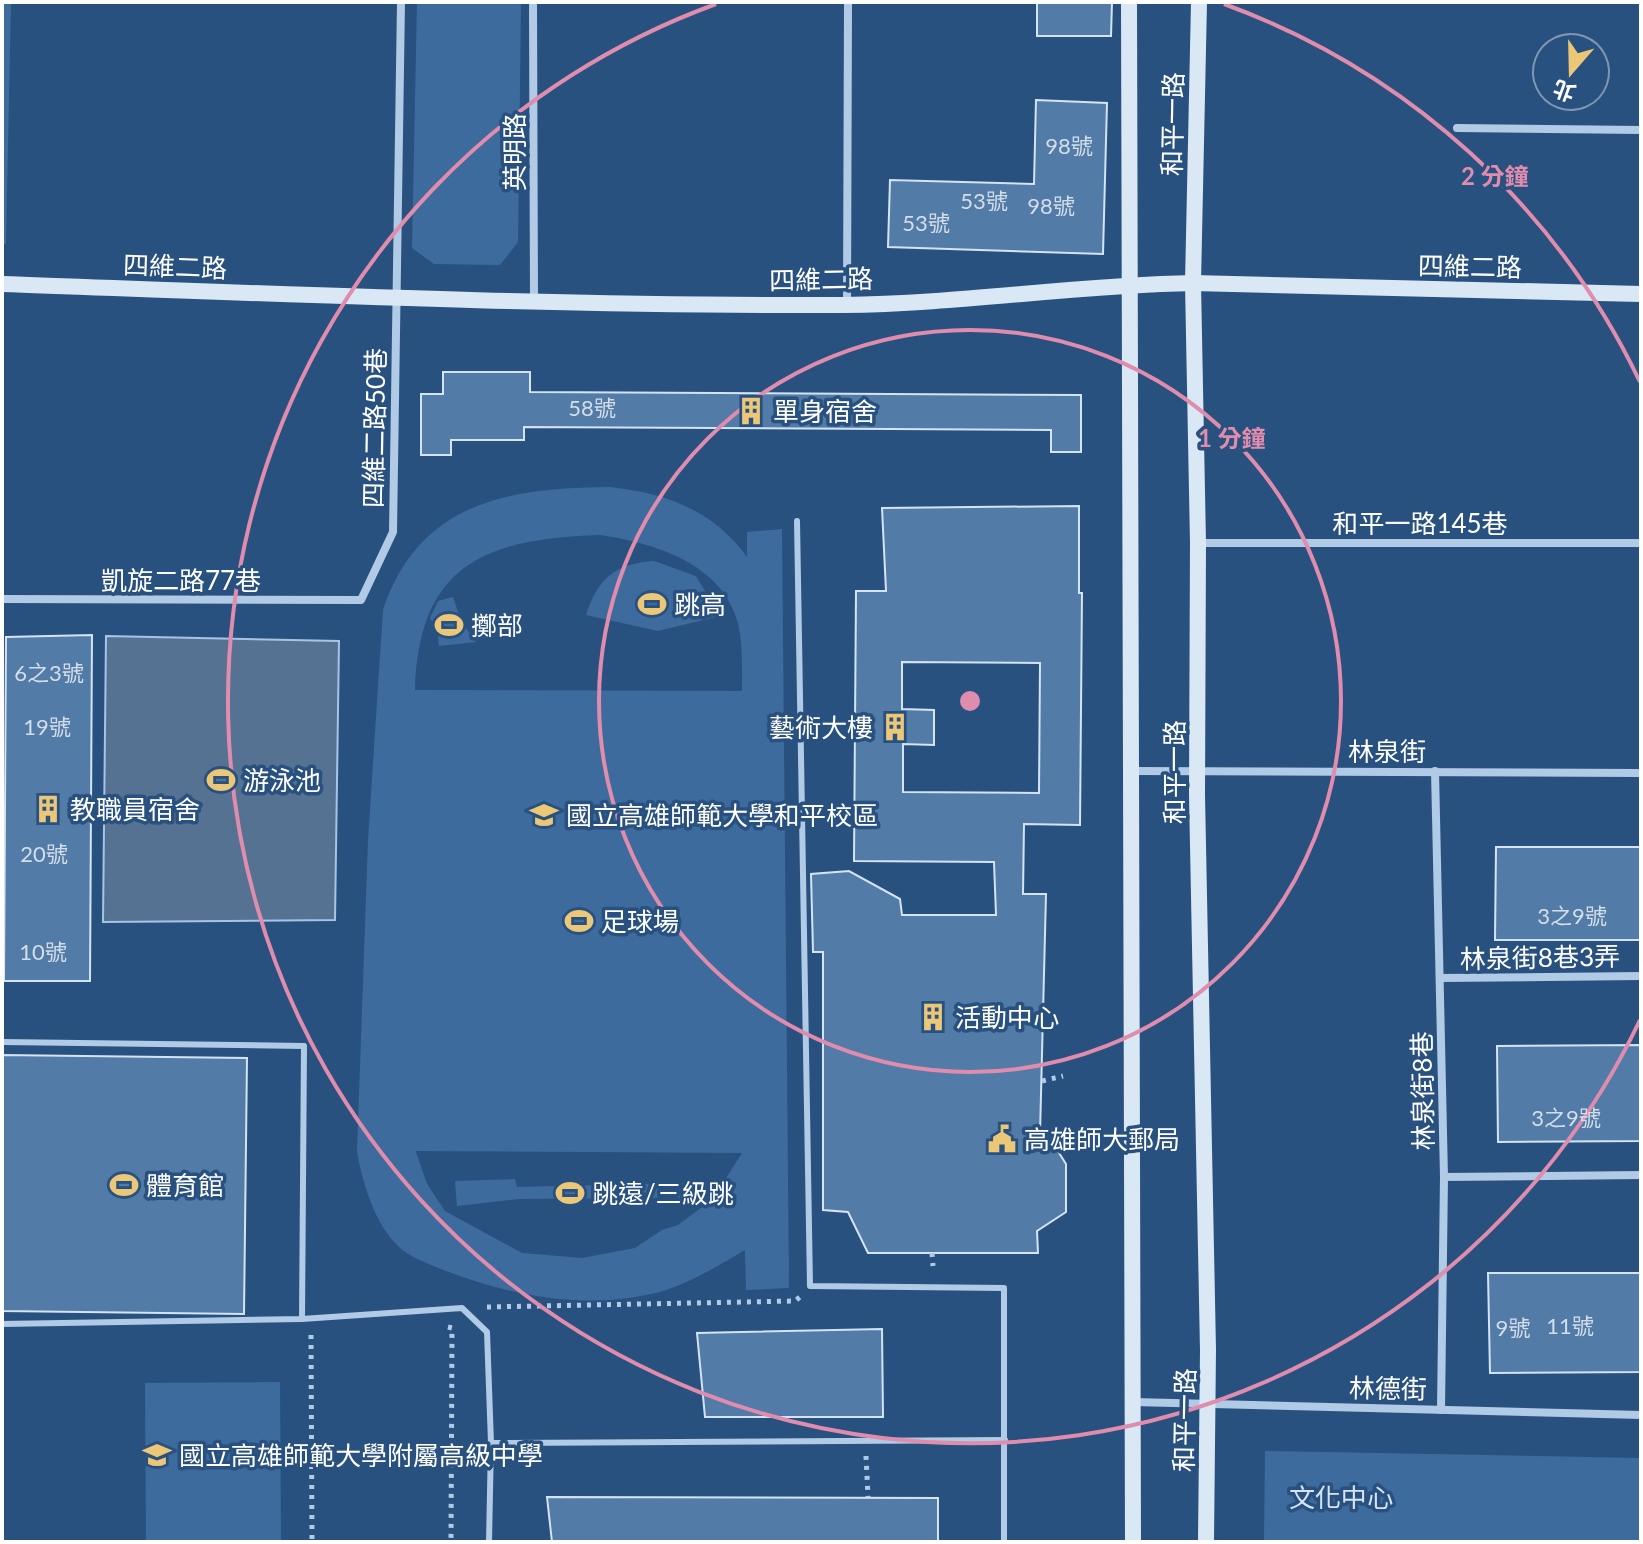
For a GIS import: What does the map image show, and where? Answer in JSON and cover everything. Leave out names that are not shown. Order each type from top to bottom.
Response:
[{"type":"street","points":[[396,298],[401,2]]},
{"type":"street","name":"英明路","points":[[533,2],[534,302]]},
{"type":"street","points":[[847,305],[848,2]]},
{"type":"street","name":"和平一路","points":[[1129,2],[1133,1542]]},
{"type":"street","name":"和平一路","points":[[1199,2],[1193,283],[1198,543],[1197,770],[1208,1404],[1206,1542]]},
{"type":"street","points":[[1457,128],[1641,130]]},
{"type":"street","name":"四維二路","points":[[2,284],[534,302],[847,305],[1131,284],[1193,283],[1641,294]]},
{"type":"street","name":"四維二路50巷","points":[[361,600],[393,532],[396,298]]},
{"type":"street","name":"和平一路145巷","points":[[1198,543],[1641,543]]},
{"type":"street","name":"凱旋二路77巷","points":[[2,599],[361,600]]},
{"type":"street","name":"林泉街","points":[[1132,771],[1641,773]]},
{"type":"street","name":"林泉街8巷","points":[[1435,771],[1444,1177],[1441,1410]]},
{"type":"street","name":"林泉街8巷3弄","points":[[1440,978],[1641,976]]},
{"type":"street","points":[[1444,1177],[1641,1175]]},
{"type":"street","name":"林德街","points":[[1134,1402],[1641,1415]]},
{"type":"lane","points":[[797,521],[810,1286],[1004,1288],[1004,1542]]},
{"type":"lane","points":[[2,1042],[304,1046],[302,1319]]},
{"type":"lane","points":[[2,1324],[302,1319],[462,1308],[487,1332],[491,1443],[489,1542]]},
{"type":"lane","points":[[491,1443],[1005,1440]]},
{"type":"path","points":[[1042,1081],[1063,1076]]},
{"type":"path","points":[[932,1253],[933,1266]]},
{"type":"path","points":[[462,1308],[795,1301],[810,1286]]},
{"type":"path","points":[[309,1325],[313,1345],[312,1542]]},
{"type":"path","points":[[436,1327],[452,1328],[451,1542]]},
{"type":"path","points":[[866,1447],[868,1497]]},
{"type":"green space","points":[[2,2],[11,2],[6,244],[2,244]]},
{"type":"green space","points":[[417,2],[521,2],[518,242],[500,265],[434,264],[412,248]]},
{"type":"green space","name":"足球場","points":[[609,487],[669,499],[719,527],[747,557],[747,532],[782,529],[789,1288],[746,1290],[745,1250],[700,1276],[651,1294],[624,1299],[571,1300],[518,1293],[441,1269],[402,1250],[382,1226],[363,1177],[357,1152],[368,840],[383,610],[399,574],[419,545],[444,524],[472,508],[503,498],[572,488]],"holes":[[[600,535],[663,551],[702,571],[717,585],[730,602],[738,623],[742,691],[415,690],[419,647],[430,613],[445,586],[466,566],[492,552],[524,543]],[[416,1151],[742,1153],[713,1199],[678,1225],[662,1230],[635,1248],[582,1258],[522,1253],[445,1211],[427,1184]]]},
{"type":"green space","name":"跳高","points":[[654,561],[696,576],[720,616],[658,631],[586,615],[596,592],[610,575],[629,565]]},
{"type":"green space","name":"擲部","points":[[453,597],[461,621],[476,642],[439,646],[437,630],[430,618],[438,601]]},
{"type":"green space","name":"跳遠/三級跳","points":[[515,1179],[517,1187],[684,1183],[684,1198],[519,1199],[457,1206],[455,1181]]},
{"type":"green space","points":[[280,1382],[281,1542],[146,1542],[145,1383]]},
{"type":"green space","name":"文化中心","points":[[1265,1451],[1641,1458],[1641,1542],[1264,1542]]},
{"type":"shaded area","name":"游泳池","points":[[106,636],[339,641],[335,920],[103,922]]},
{"type":"building","points":[[1037,2],[1112,2],[1111,36],[1037,36]]},
{"type":"building","points":[[1036,100],[1107,103],[1103,254],[888,247],[890,180],[1034,184]]},
{"type":"building","name":"單身宿舍","points":[[443,372],[530,372],[530,392],[1081,395],[1081,452],[1051,452],[1051,430],[524,427],[524,440],[451,440],[451,455],[421,455],[421,394],[443,394]]},
{"type":"building","points":[[1079,506],[1079,593],[1082,593],[1080,825],[1024,824],[1023,894],[1046,894],[1040,1134],[1054,1145],[1066,1164],[1066,1212],[1037,1231],[1038,1253],[868,1253],[848,1212],[823,1210],[823,952],[813,952],[811,874],[849,871],[900,899],[902,915],[996,915],[994,862],[854,861],[856,591],[886,591],[882,508]],"holes":[[[902,662],[1040,663],[1039,793],[903,792],[903,744],[934,745],[934,710],[902,709]]]},
{"type":"building","name":"教職員宿舍","points":[[92,635],[90,981],[4,981],[6,637]]},
{"type":"building","points":[[1496,847],[1641,847],[1641,940],[1495,940]]},
{"type":"building","points":[[1641,1045],[1641,1141],[1498,1142],[1497,1046]]},
{"type":"building","name":"體育館","points":[[2,1055],[247,1058],[244,1314],[2,1311]]},
{"type":"building","points":[[1488,1273],[1641,1273],[1641,1372],[1490,1373]]},
{"type":"building","points":[[882,1329],[883,1417],[705,1417],[697,1333]]},
{"type":"building","points":[[547,1497],[938,1498],[938,1542],[552,1542]]},
{"type":"place","name":"單身宿舍","points":[[751,411]]},
{"type":"place","name":"跳高","points":[[652,604]]},
{"type":"place","name":"擲部","points":[[449,625]]},
{"type":"place","name":"藝術大樓","points":[[895,727]]},
{"type":"place","name":"游泳池","points":[[221,780]]},
{"type":"place","name":"教職員宿舍","points":[[48,809]]},
{"type":"place","name":"國立高雄師範大學和平校區","points":[[544,815]]},
{"type":"place","name":"足球場","points":[[579,921]]},
{"type":"place","name":"活動中心","points":[[933,1017]]},
{"type":"place","name":"高雄師大郵局","points":[[1002,1139]]},
{"type":"place","name":"體育館","points":[[124,1185]]},
{"type":"place","name":"跳遠/三級跳","points":[[570,1193]]},
{"type":"place","name":"國立高雄師範大學附屬高級中學","points":[[157,1455]]}]
